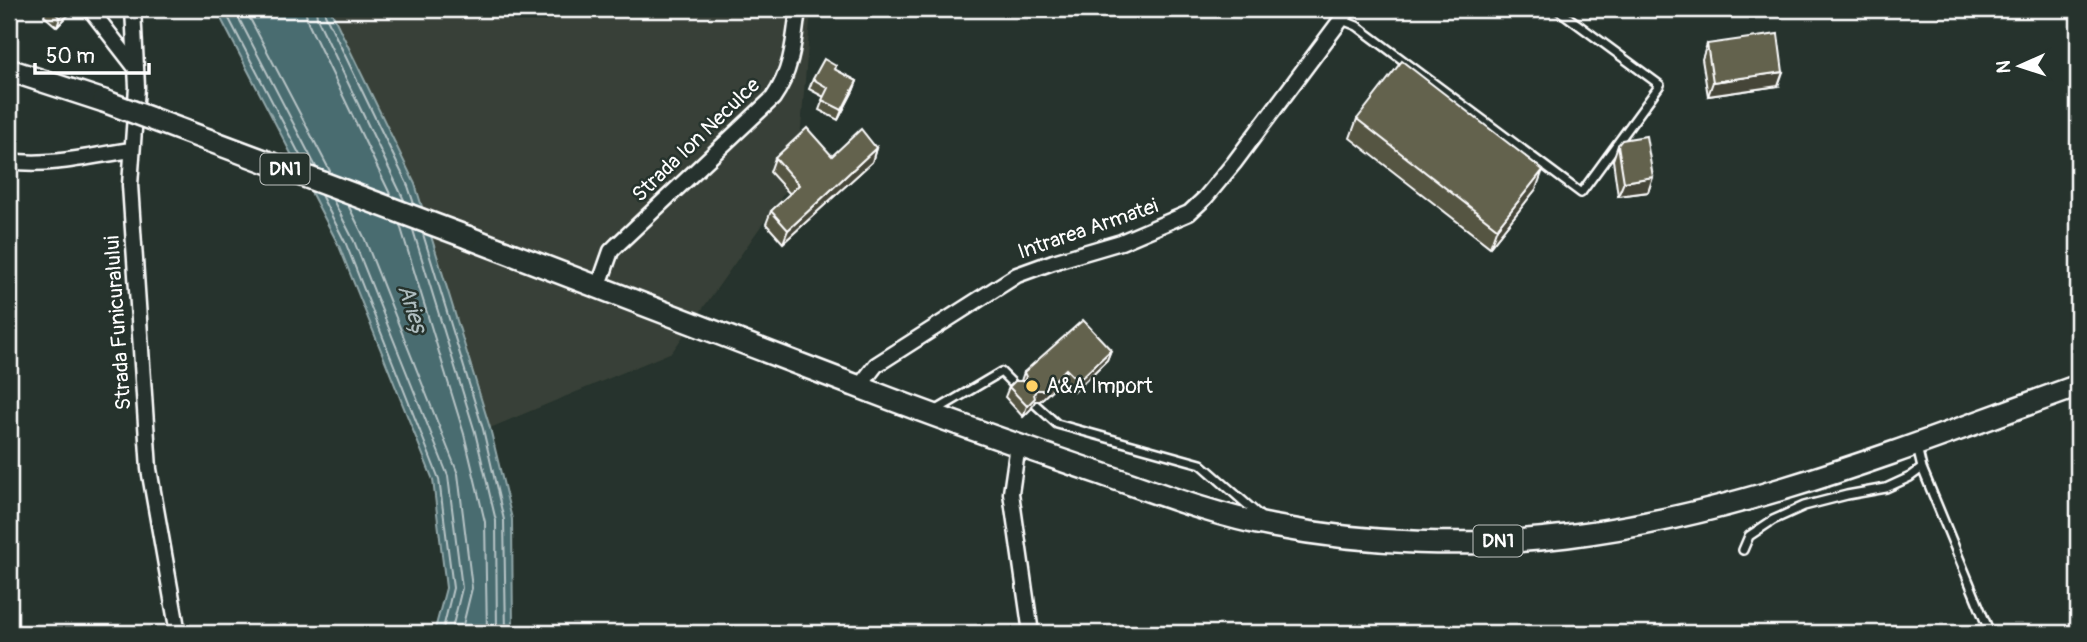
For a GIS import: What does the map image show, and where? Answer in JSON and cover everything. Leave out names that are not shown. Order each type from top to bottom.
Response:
[{"type":"main road","name":"DN1","points":[[9,70],[104,101],[467,237],[929,415],[1198,507],[1271,526],[1368,539],[1467,543],[1565,536],[1640,524],[1722,506],[1916,443],[2078,386]]},
{"type":"street","points":[[90,9],[135,66]]},
{"type":"street","name":"Strada Funicuralului","points":[[133,9],[137,87],[130,185],[149,469],[178,633]]},
{"type":"street","name":"Strada Ion Neculce","points":[[598,288],[611,251],[617,244],[773,98],[783,84],[792,56],[798,9]]},
{"type":"street","name":"Intrarea Armatei","points":[[859,387],[876,365],[1017,275],[1121,242],[1189,213],[1234,163],[1349,12]]},
{"type":"street","points":[[9,161],[27,164],[50,163],[131,150]]},
{"type":"street","points":[[1018,445],[1011,493],[1031,633]]},
{"type":"lane","points":[[1349,12],[1357,26],[1581,193],[1660,85],[1557,9]]},
{"type":"lane","points":[[929,415],[1001,372],[1017,387]]},
{"type":"lane","points":[[1036,405],[1057,424],[1201,464],[1271,526]]},
{"type":"lane","points":[[1916,443],[1922,468],[1990,633]]},
{"type":"lane","points":[[1743,550],[1749,536],[1773,520],[1804,506],[1886,488],[1922,468]]},
{"type":"shaded area","points":[[330,9],[811,9],[797,175],[672,352],[490,428],[415,184]]},
{"type":"water","name":"Arieș","points":[[216,9],[330,9],[415,184],[490,428],[512,519],[513,633],[434,633],[446,588],[433,480],[339,246]]},
{"type":"building","points":[[51,9],[68,9],[60,18]]},
{"type":"building","points":[[1778,34],[1783,72],[1713,82],[1707,44]]},
{"type":"building","points":[[824,59],[836,66],[834,69],[857,81],[842,110],[822,100],[828,88],[813,79]]},
{"type":"building","points":[[1402,61],[1543,170],[1497,228],[1357,119]]},
{"type":"building","points":[[807,128],[832,156],[861,129],[876,148],[788,230],[771,211],[799,185],[775,158]]},
{"type":"building","points":[[1646,136],[1653,177],[1624,182],[1618,145],[1622,140]]},
{"type":"building","points":[[9,166],[18,168],[9,225]]},
{"type":"building","points":[[1083,320],[1111,350],[1078,381],[1066,369],[1044,390],[1036,390],[1035,398],[1027,406],[1009,387],[1015,381],[1024,381],[1024,372]]},
{"type":"place","name":"A&A Import","points":[[1032,386]]}]
